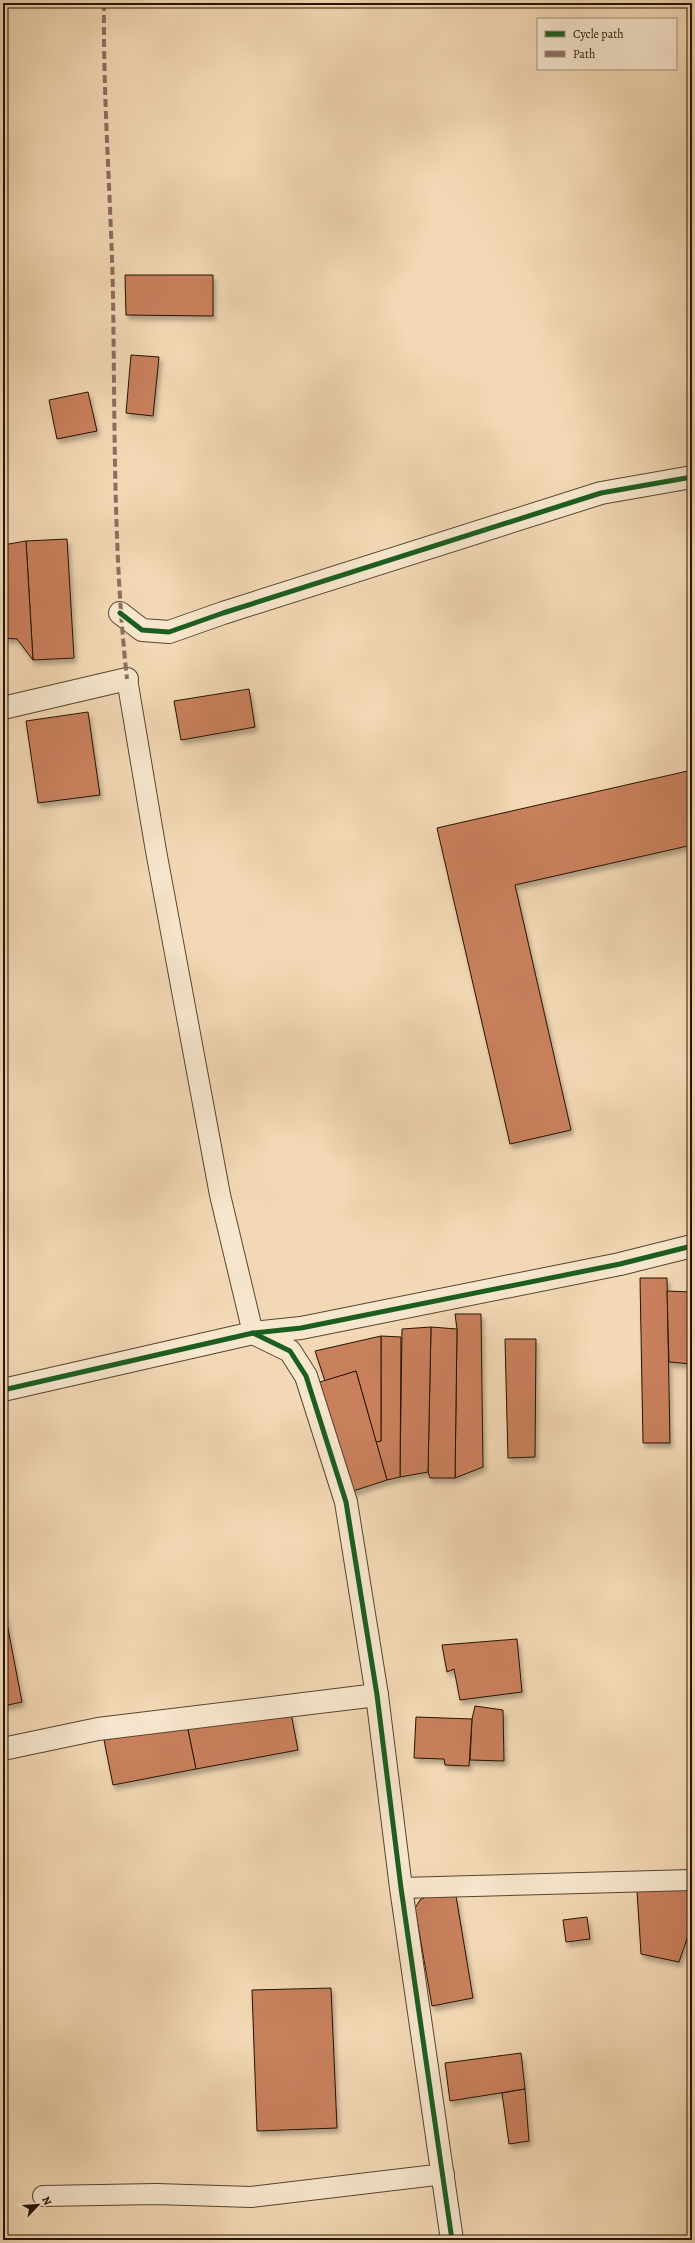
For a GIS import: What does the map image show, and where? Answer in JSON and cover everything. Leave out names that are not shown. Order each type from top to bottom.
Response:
[{"type":"street","points":[[120,612],[142,630],[169,632],[223,612],[601,494],[692,477]]},
{"type":"street","points":[[3,708],[127,679]]},
{"type":"street","points":[[3,1390],[253,1333],[302,1328],[620,1264],[692,1246]]},
{"type":"street","points":[[253,1333],[290,1351],[306,1376],[346,1502],[376,1695],[401,1888],[444,2174],[452,2240]]},
{"type":"street","points":[[3,1749],[98,1729],[376,1695]]},
{"type":"lane","points":[[127,679],[156,851],[220,1195],[253,1333]]},
{"type":"lane","points":[[401,1888],[692,1880]]},
{"type":"lane","points":[[43,2196],[156,2194],[251,2197],[444,2174]]},
{"type":"building","points":[[125,275],[213,275],[213,316],[126,315]]},
{"type":"building","points":[[131,355],[159,357],[153,416],[126,413]]},
{"type":"building","points":[[88,392],[97,431],[57,439],[49,400]]},
{"type":"building","points":[[67,539],[74,658],[33,660],[26,541]]},
{"type":"building","points":[[26,541],[33,660],[17,639],[3,638],[3,545]]},
{"type":"building","points":[[249,689],[255,727],[181,740],[174,701]]},
{"type":"building","points":[[88,712],[100,795],[38,803],[26,721]]},
{"type":"building","points":[[692,770],[692,845],[515,885],[571,1130],[510,1144],[437,828]]},
{"type":"building","points":[[640,1278],[667,1278],[670,1443],[643,1443]]},
{"type":"building","points":[[667,1291],[692,1292],[692,1364],[669,1362]]},
{"type":"building","points":[[455,1314],[481,1314],[483,1467],[455,1478],[457,1329]]},
{"type":"building","points":[[431,1327],[457,1329],[455,1478],[430,1478],[428,1472]]},
{"type":"building","points":[[431,1327],[428,1472],[400,1477],[402,1329]]},
{"type":"building","points":[[381,1336],[401,1337],[400,1477],[387,1480],[376,1442],[381,1441]]},
{"type":"building","points":[[381,1336],[381,1441],[376,1442],[356,1371],[325,1381],[315,1351]]},
{"type":"building","points":[[505,1339],[536,1339],[535,1457],[508,1458]]},
{"type":"building","points":[[356,1371],[387,1480],[350,1492],[320,1382]]},
{"type":"building","points":[[5,1613],[22,1702],[3,1706],[3,1614]]},
{"type":"building","points":[[517,1639],[522,1692],[460,1700],[454,1669],[447,1672],[442,1645]]},
{"type":"building","points":[[475,1706],[503,1710],[504,1761],[470,1760],[472,1719]]},
{"type":"building","points":[[291,1713],[298,1750],[196,1769],[187,1725]]},
{"type":"building","points":[[416,1717],[472,1719],[469,1766],[445,1765],[444,1759],[414,1758]]},
{"type":"building","points":[[187,1725],[196,1769],[113,1785],[104,1740]]},
{"type":"building","points":[[687,1887],[692,1924],[679,1962],[641,1954],[637,1891]]},
{"type":"building","points":[[456,1896],[473,1998],[432,2006],[415,1908],[420,1900],[425,1897]]},
{"type":"building","points":[[587,1917],[590,1939],[566,1942],[563,1920]]},
{"type":"building","points":[[331,1988],[337,2128],[257,2131],[252,1990]]},
{"type":"building","points":[[521,2053],[525,2089],[450,2101],[445,2063]]},
{"type":"building","points":[[525,2089],[529,2141],[509,2144],[502,2093]]},
{"type":"marked path","points":[[104,3],[105,76],[113,295],[117,535],[122,631],[127,679]]},
{"type":"cycle path","points":[[120,613],[142,630],[169,632],[223,613],[601,493],[692,477]]},
{"type":"cycle path","points":[[3,1390],[253,1333],[301,1328],[620,1264],[692,1246]]},
{"type":"cycle path","points":[[253,1333],[290,1351],[306,1376],[346,1502],[377,1695],[401,1888],[452,2240]]}]
